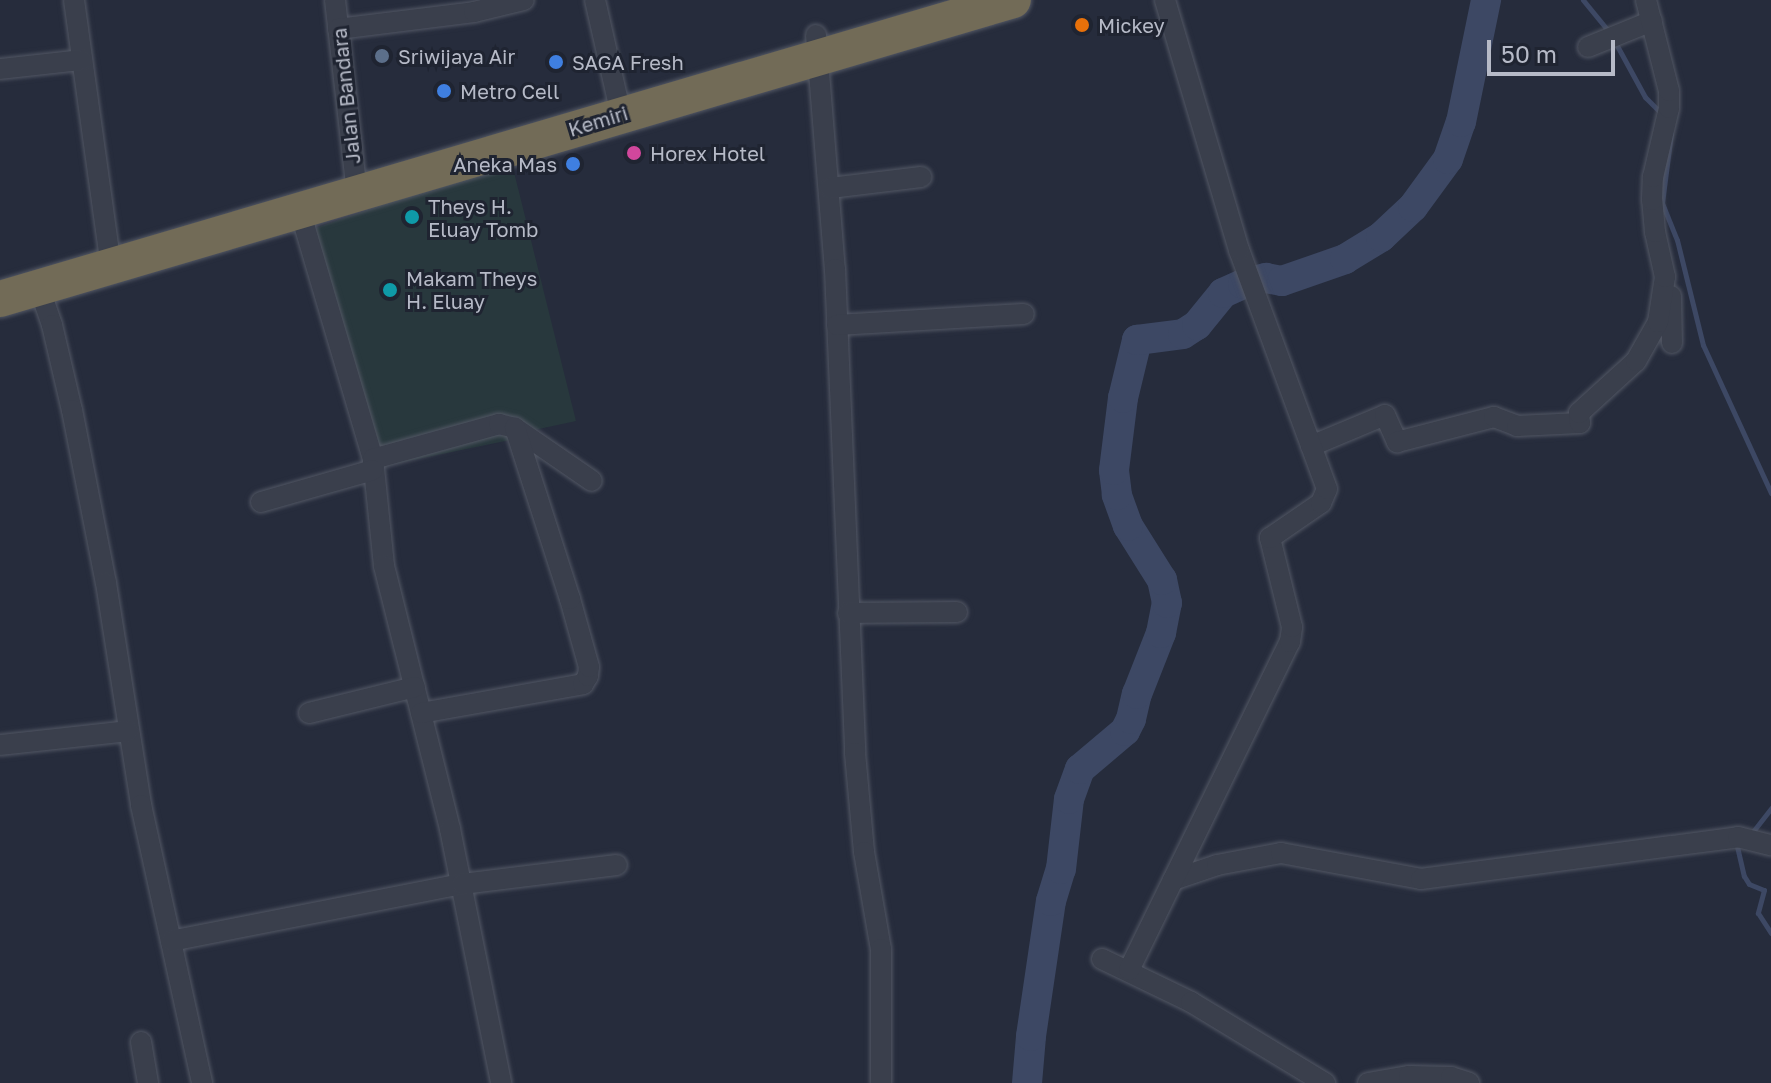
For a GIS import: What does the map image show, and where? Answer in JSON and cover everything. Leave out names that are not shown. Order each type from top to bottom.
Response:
[{"type":"highway","name":"Kemiri","points":[[0,299],[39,287],[110,255],[817,45],[936,0]]},
{"type":"highway","name":"Kemiri","points":[[817,45],[1013,0]]},
{"type":"highway","name":"Kemiri","points":[[0,274],[110,255],[300,211],[356,182]]},
{"type":"street","points":[[74,0],[110,255]]},
{"type":"street","name":"Jalan Bandara","points":[[335,0],[356,182]]},
{"type":"street","points":[[338,29],[474,12],[524,0]]},
{"type":"street","points":[[595,0],[619,105]]},
{"type":"street","points":[[1129,970],[1290,642],[1292,627],[1269,543],[1271,535],[1327,497],[1239,250],[1165,0]]},
{"type":"street","points":[[1646,0],[1666,71],[1669,108],[1653,177],[1652,214],[1672,303],[1672,343]]},
{"type":"street","points":[[1604,40],[1652,21]]},
{"type":"street","points":[[817,45],[830,188],[859,819],[881,949],[881,1083]]},
{"type":"street","points":[[0,69],[82,60]]},
{"type":"street","points":[[830,188],[921,177]]},
{"type":"street","points":[[300,211],[373,464],[384,566],[462,884],[501,1083]]},
{"type":"street","points":[[1311,446],[1385,415],[1397,442],[1494,417],[1517,426],[1580,423],[1579,413],[1620,377],[1650,340],[1658,322],[1665,277]]},
{"type":"street","points":[[39,287],[52,325],[72,410],[106,583],[128,731],[202,1083]]},
{"type":"street","points":[[837,325],[1024,314]]},
{"type":"street","points":[[261,502],[499,424],[515,428],[592,481]]},
{"type":"street","points":[[421,713],[583,684],[588,676],[589,667],[570,599],[515,428]]},
{"type":"street","points":[[848,613],[957,612]]},
{"type":"street","points":[[309,713],[415,687]]},
{"type":"street","points":[[0,745],[128,731]]},
{"type":"street","points":[[1173,880],[1217,865],[1281,853],[1421,879],[1738,837],[1771,845]]},
{"type":"street","points":[[171,941],[462,884],[617,865]]},
{"type":"street","points":[[1102,959],[1213,1014],[1325,1083]]},
{"type":"street","points":[[141,1042],[148,1083]]},
{"type":"street","points":[[1368,1083],[1409,1076],[1451,1077],[1469,1083]]},
{"type":"shaded area","points":[[511,160],[576,421],[520,433],[510,440],[384,466],[310,230]]},
{"type":"waterway","points":[[1027,1083],[1031,1036],[1051,901],[1061,869],[1069,799],[1080,769],[1125,731],[1161,633],[1167,603],[1162,580],[1128,526],[1117,495],[1114,470],[1123,398],[1137,340],[1183,334],[1197,325],[1223,293],[1243,284],[1266,278],[1282,281],[1345,259],[1381,237],[1413,207],[1448,159],[1461,122],[1486,0]]},
{"type":"waterway","points":[[1583,0],[1610,33]]},
{"type":"waterway","points":[[1615,42],[1645,97],[1661,113]]},
{"type":"waterway","points":[[1671,133],[1662,203],[1677,240],[1703,345],[1771,493]]},
{"type":"waterway","points":[[1751,834],[1771,808]]},
{"type":"waterway","points":[[1736,842],[1744,876],[1749,884],[1764,890],[1758,913],[1771,933]]},
{"type":"place","name":"Mickey","points":[[1082,25]]},
{"type":"place","name":"Sriwijaya Air","points":[[382,56]]},
{"type":"place","name":"SAGA Fresh","points":[[556,62]]},
{"type":"place","name":"Metro Cell","points":[[444,91]]},
{"type":"place","name":"Horex Hotel","points":[[634,153]]},
{"type":"place","name":"Aneka Mas","points":[[573,164]]},
{"type":"place","name":"Theys H. Eluay Tomb","points":[[412,217]]},
{"type":"place","name":"Makam Theys H. Eluay","points":[[390,290]]}]
